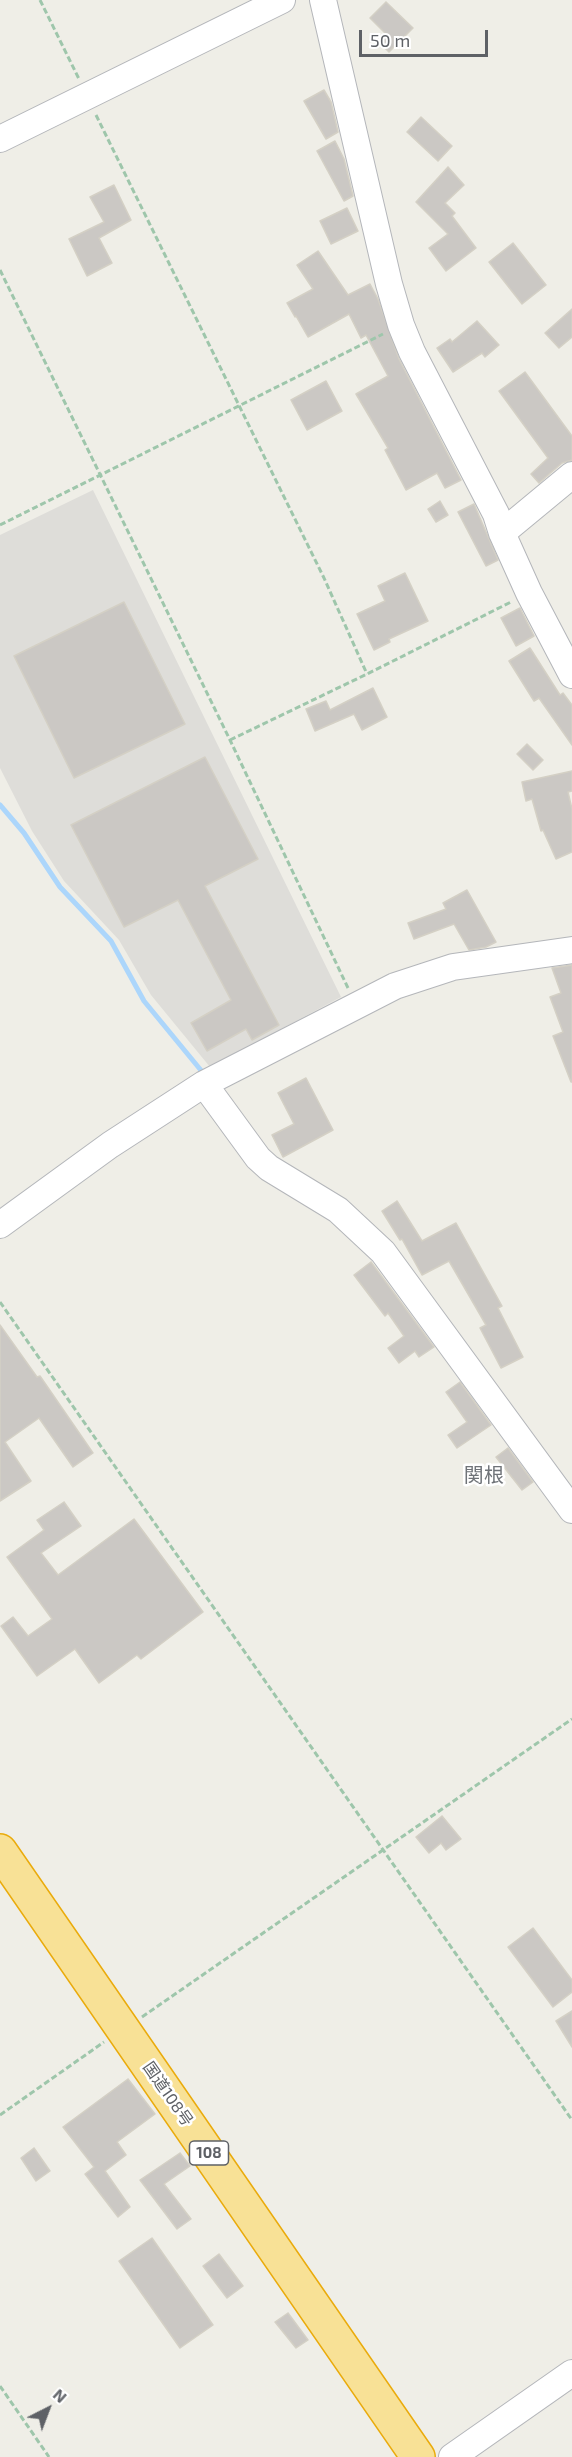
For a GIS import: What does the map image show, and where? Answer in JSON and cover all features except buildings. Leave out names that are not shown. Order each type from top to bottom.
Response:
[{"type":"highway","name":"国道108号","points":[[0,1851],[418,2457]]},
{"type":"street","points":[[0,139],[282,0]]},
{"type":"street","points":[[323,0],[389,284],[401,325],[412,352],[496,514],[501,533],[529,593],[572,675]]},
{"type":"street","points":[[501,533],[572,475]]},
{"type":"street","points":[[0,1225],[110,1145],[204,1084],[395,986],[453,967],[572,950]]},
{"type":"street","points":[[204,1084],[258,1158],[269,1168],[338,1210],[382,1252],[572,1510]]},
{"type":"street","points":[[452,2457],[572,2373]]},
{"type":"path","points":[[40,0],[324,578],[367,675]]},
{"type":"path","points":[[0,270],[230,740],[357,1006]]},
{"type":"path","points":[[0,525],[401,325]]},
{"type":"path","points":[[230,740],[367,675],[529,593]]},
{"type":"path","points":[[0,1302],[572,2121]]},
{"type":"path","points":[[0,2115],[572,1719]]},
{"type":"path","points":[[0,2386],[49,2457]]},
{"type":"shaded area","points":[[93,490],[341,997],[210,1067],[151,995],[119,940],[64,881],[32,831],[0,768],[0,535]]},
{"type":"waterway","points":[[0,805],[24,833],[60,887],[111,941],[144,1001],[204,1074]]},
{"type":"district","name":"関根","points":[[484,1475]]}]
